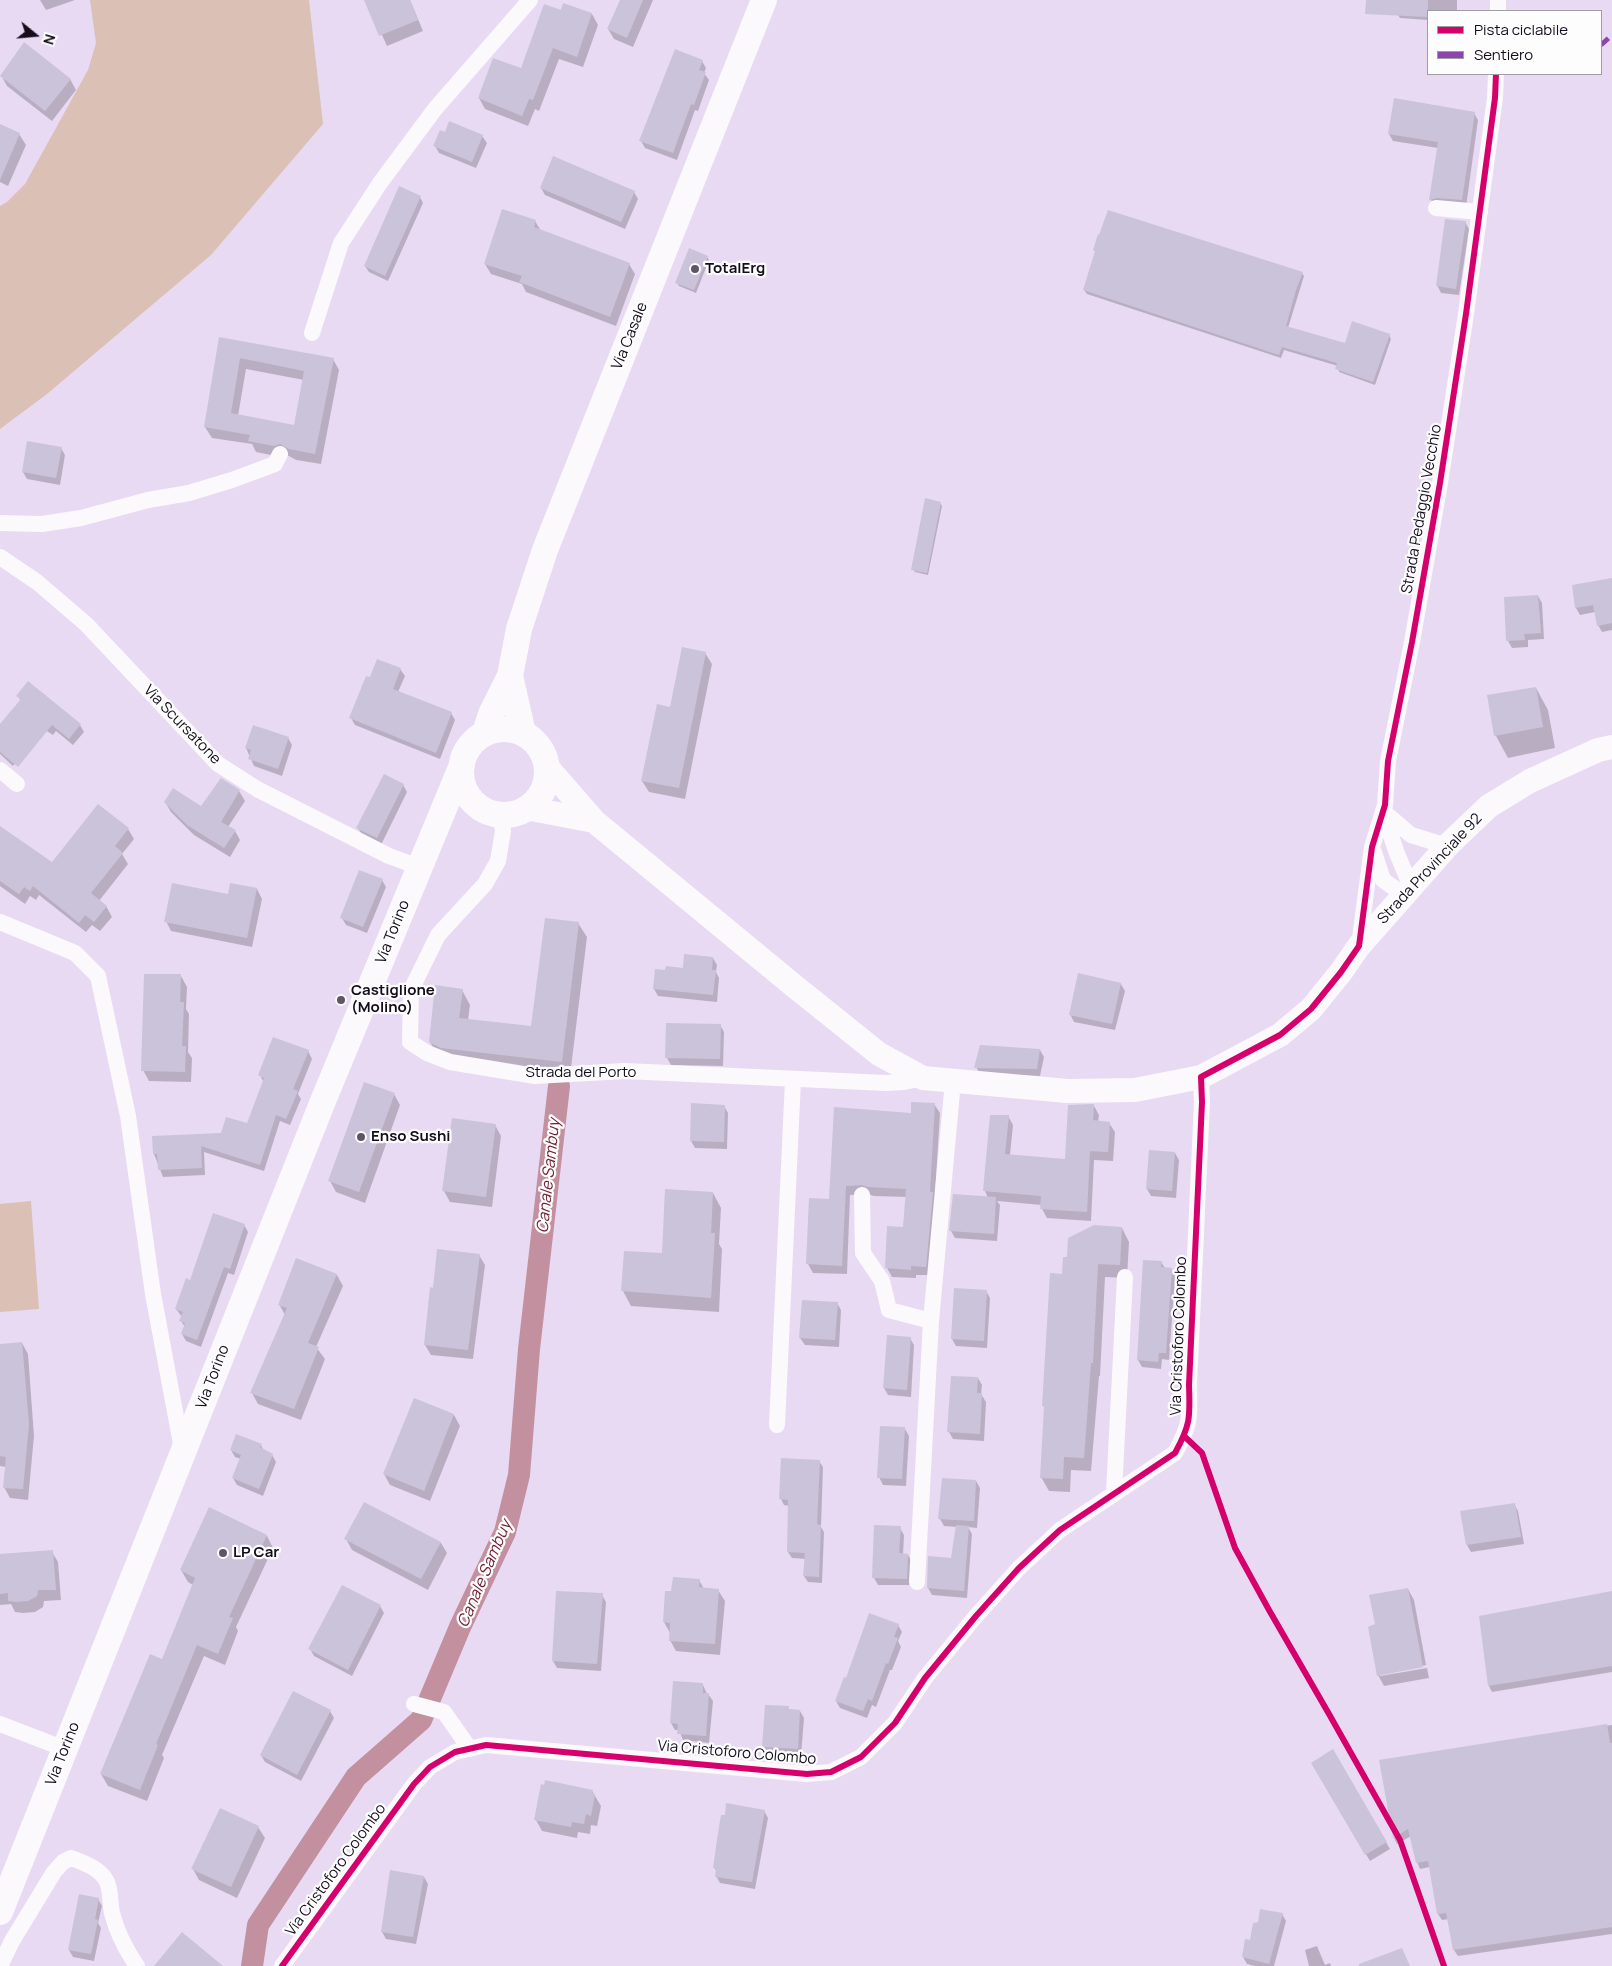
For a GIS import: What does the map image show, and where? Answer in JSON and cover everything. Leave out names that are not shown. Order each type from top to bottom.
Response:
[{"type":"main road","name":"Via Casale","points":[[510,676],[519,629],[545,550],[764,0]]},
{"type":"main road","points":[[485,733],[491,714],[510,676]]},
{"type":"main road","points":[[510,676],[523,733]]},
{"type":"main road","points":[[497,729],[510,729],[523,733],[534,742],[542,753],[546,767],[546,779],[542,791],[535,801],[514,814],[500,815],[486,811],[474,803],[466,792],[461,779],[462,764],[466,752],[474,741],[485,733],[497,729]]},
{"type":"main road","name":"Strada Provinciale 92","points":[[923,1078],[1076,1091],[1135,1090],[1201,1077],[1280,1035],[1311,1009],[1359,946],[1447,846],[1489,806],[1530,781],[1598,750],[1612,747]]},
{"type":"main road","name":"Via Torino","points":[[0,1912],[320,1110],[462,764]]},
{"type":"main road","points":[[546,767],[594,821],[879,1054],[923,1078]]},
{"type":"main road","points":[[424,856],[445,828],[474,803]]},
{"type":"main road","points":[[526,808],[594,821]]},
{"type":"street","points":[[312,333],[341,243],[380,183],[435,109],[530,0]]},
{"type":"street","name":"Strada Pedaggio Vecchio","points":[[1359,946],[1372,847],[1383,811],[1388,761],[1412,642],[1440,483],[1480,212],[1495,98],[1496,75]]},
{"type":"street","points":[[1436,208],[1480,212]]},
{"type":"street","points":[[0,524],[42,524],[190,492],[232,480],[274,464],[280,454]]},
{"type":"street","name":"Via Scursatone","points":[[0,557],[37,582],[86,624],[218,764],[257,789],[389,856],[424,856]]},
{"type":"street","points":[[0,770],[17,784]]},
{"type":"street","points":[[1383,811],[1411,835],[1447,846]]},
{"type":"street","name":"Strada Pedaggio Vecchio","points":[[1383,811],[1408,891]]},
{"type":"street","name":"Strada del Porto","points":[[500,815],[503,831],[498,860],[485,884],[438,935],[411,990],[410,1042],[427,1054],[450,1062],[535,1076],[625,1072],[886,1083],[923,1078]]},
{"type":"street","points":[[1372,847],[1384,880],[1408,891]]},
{"type":"street","points":[[0,922],[75,953],[98,976],[128,1116],[153,1294],[183,1454]]},
{"type":"street","name":"Via Cristoforo Colombo","points":[[282,1966],[414,1784],[430,1767],[455,1752],[486,1745],[807,1774],[831,1772],[861,1757],[896,1723],[925,1678],[976,1616],[1019,1568],[1060,1530],[1175,1453],[1184,1436],[1190,1418],[1189,1385],[1202,1102],[1201,1077]]},
{"type":"street","points":[[777,1425],[793,1080]]},
{"type":"street","points":[[917,1582],[931,1321],[954,1081]]},
{"type":"street","points":[[862,1195],[863,1253],[882,1281],[890,1310],[931,1321]]},
{"type":"street","points":[[1114,1493],[1125,1277]]},
{"type":"street","points":[[414,1704],[444,1712],[470,1749]]},
{"type":"street","points":[[0,1724],[65,1749]]},
{"type":"street","points":[[0,1966],[12,1941],[54,1872],[63,1862],[71,1858],[101,1873],[108,1884],[112,1913],[124,1947],[137,1966]]},
{"type":"shaded area","points":[[90,0],[309,0],[323,124],[211,255],[47,394],[0,429],[0,206],[7,202],[25,184],[88,70],[96,43]]},
{"type":"shaded area","points":[[31,1201],[39,1309],[0,1312],[0,1204]]},
{"type":"building","points":[[364,0],[410,0],[418,20],[379,36]]},
{"type":"building","points":[[620,0],[643,0],[627,38],[607,29]]},
{"type":"building","points":[[1366,0],[1428,0],[1427,17],[1365,14]]},
{"type":"building","points":[[563,3],[592,13],[577,57],[553,48],[533,100],[529,99],[522,116],[478,98],[493,58],[521,68],[544,4],[561,10]]},
{"type":"building","points":[[24,42],[71,79],[45,111],[0,76]]},
{"type":"building","points":[[675,49],[703,60],[699,70],[706,72],[694,105],[691,104],[673,153],[639,141]]},
{"type":"building","points":[[1394,98],[1475,112],[1462,200],[1437,198],[1429,200],[1438,142],[1388,134]]},
{"type":"building","points":[[449,121],[483,135],[472,162],[433,146],[440,130],[445,132]]},
{"type":"building","points":[[0,124],[20,133],[0,180]]},
{"type":"building","points":[[553,156],[635,191],[621,222],[540,188]]},
{"type":"building","points":[[399,186],[421,196],[385,276],[364,266]]},
{"type":"building","points":[[502,209],[536,220],[534,227],[630,263],[610,317],[519,282],[522,276],[484,264]]},
{"type":"building","points":[[1108,210],[1303,272],[1286,326],[1345,343],[1352,321],[1390,334],[1373,382],[1335,369],[1337,363],[1282,347],[1279,355],[1083,290],[1095,251],[1093,250],[1098,234]]},
{"type":"building","points":[[1445,219],[1466,221],[1456,289],[1436,286]]},
{"type":"building","points":[[689,248],[708,256],[694,290],[675,283]]},
{"type":"building","points":[[219,337],[334,358],[315,454],[289,449],[280,444],[274,446],[248,441],[250,435],[204,427]],"holes":[[[240,358],[304,371],[294,425],[231,413]]]},
{"type":"building","points":[[27,441],[62,447],[56,478],[22,472]]},
{"type":"building","points":[[925,498],[941,502],[927,573],[911,570]]},
{"type":"building","points":[[1612,578],[1612,623],[1597,626],[1593,605],[1575,608],[1572,585]]},
{"type":"building","points":[[1538,595],[1541,633],[1524,634],[1525,640],[1506,641],[1504,597]]},
{"type":"building","points":[[682,647],[706,652],[679,788],[641,781],[657,704],[670,707]]},
{"type":"building","points":[[377,659],[401,668],[393,689],[452,712],[436,753],[349,718],[366,676],[370,677]]},
{"type":"building","points":[[28,681],[81,724],[69,739],[52,725],[18,767],[0,752],[0,724],[21,699],[16,696]]},
{"type":"building","points":[[1536,687],[1543,727],[1494,736],[1487,695]]},
{"type":"building","points":[[253,725],[289,737],[278,769],[248,759],[251,750],[245,748]]},
{"type":"building","points":[[384,774],[404,784],[377,838],[356,828]]},
{"type":"building","points":[[221,778],[240,790],[221,822],[236,830],[224,848],[187,825],[164,802],[173,788],[201,806]]},
{"type":"building","points":[[98,804],[129,828],[115,846],[123,853],[91,893],[107,906],[94,922],[85,915],[79,923],[33,886],[30,891],[24,887],[19,894],[0,881],[0,826],[52,862]]},
{"type":"building","points":[[359,870],[383,879],[363,927],[340,918]]},
{"type":"building","points":[[172,883],[228,894],[230,883],[257,888],[247,938],[164,922]]},
{"type":"building","points":[[545,918],[579,922],[562,1062],[441,1048],[429,1042],[435,985],[463,989],[459,1018],[531,1026]]},
{"type":"building","points":[[684,954],[713,957],[712,970],[716,970],[713,995],[653,989],[655,969],[665,970],[666,966],[683,968]]},
{"type":"building","points":[[1078,973],[1121,983],[1112,1024],[1069,1015]]},
{"type":"building","points":[[144,974],[181,974],[180,1002],[184,1002],[182,1046],[186,1046],[185,1072],[141,1071]]},
{"type":"building","points":[[666,1023],[721,1024],[720,1059],[665,1058]]},
{"type":"building","points":[[273,1037],[309,1050],[293,1089],[298,1091],[286,1119],[276,1115],[260,1165],[201,1146],[202,1168],[158,1170],[157,1154],[153,1154],[152,1136],[221,1133],[226,1117],[247,1123],[264,1078],[258,1075]]},
{"type":"building","points":[[980,1045],[1040,1049],[1037,1069],[974,1068]]},
{"type":"building","name":"Enso Sushi","points":[[364,1082],[395,1093],[359,1192],[328,1181]]},
{"type":"building","points":[[911,1102],[935,1103],[930,1192],[933,1192],[926,1267],[911,1266],[911,1270],[885,1268],[887,1226],[903,1227],[906,1189],[862,1185],[846,1186],[842,1266],[806,1264],[809,1198],[829,1199],[834,1107],[911,1113]]},
{"type":"building","points":[[691,1103],[725,1105],[724,1142],[690,1141]]},
{"type":"building","points":[[1094,1104],[1093,1120],[1110,1122],[1108,1152],[1090,1151],[1087,1212],[1040,1209],[1041,1196],[983,1191],[990,1115],[1009,1115],[1005,1154],[1065,1159],[1068,1105]]},
{"type":"building","points":[[452,1118],[496,1124],[486,1197],[442,1191]]},
{"type":"building","points":[[1149,1150],[1175,1152],[1172,1191],[1146,1189]]},
{"type":"building","points":[[665,1189],[713,1192],[711,1233],[715,1233],[711,1298],[621,1291],[624,1251],[662,1253]]},
{"type":"building","points":[[953,1194],[996,1197],[994,1234],[949,1231]]},
{"type":"building","points":[[213,1213],[245,1224],[230,1269],[224,1267],[197,1340],[181,1334],[185,1323],[179,1321],[183,1312],[175,1309],[186,1278],[190,1280]]},
{"type":"building","points":[[1094,1225],[1122,1227],[1120,1265],[1098,1264],[1093,1363],[1091,1363],[1084,1458],[1064,1457],[1063,1479],[1040,1478],[1044,1406],[1042,1406],[1050,1273],[1062,1274],[1063,1257],[1067,1257],[1068,1238]]},
{"type":"building","points":[[437,1249],[480,1254],[468,1350],[424,1345],[430,1287],[433,1288]]},
{"type":"building","points":[[296,1258],[337,1274],[308,1343],[319,1347],[294,1409],[250,1393],[287,1308],[278,1305]]},
{"type":"building","points":[[1143,1260],[1162,1261],[1161,1267],[1172,1268],[1166,1353],[1159,1353],[1158,1362],[1137,1360]]},
{"type":"building","points":[[954,1288],[987,1290],[984,1341],[951,1339]]},
{"type":"building","points":[[802,1300],[838,1302],[835,1340],[799,1338]]},
{"type":"building","points":[[887,1335],[911,1337],[907,1390],[883,1388]]},
{"type":"building","points":[[22,1342],[29,1424],[23,1489],[3,1488],[6,1457],[0,1456],[0,1344]]},
{"type":"building","points":[[951,1376],[978,1377],[977,1393],[982,1393],[980,1434],[947,1432]]},
{"type":"building","points":[[414,1398],[454,1414],[424,1491],[383,1474]]},
{"type":"building","points":[[880,1426],[905,1427],[902,1479],[877,1478]]},
{"type":"building","points":[[236,1434],[262,1444],[260,1447],[273,1454],[259,1489],[232,1478],[241,1455],[230,1450]]},
{"type":"building","points":[[781,1458],[820,1460],[817,1524],[821,1525],[819,1577],[803,1576],[805,1553],[787,1552],[788,1500],[779,1499]]},
{"type":"building","points":[[942,1478],[976,1480],[974,1521],[938,1519]]},
{"type":"building","points":[[364,1502],[441,1542],[421,1579],[344,1539]]},
{"type":"building","points":[[1515,1503],[1521,1537],[1466,1545],[1460,1511]]},
{"type":"building","points":[[209,1507],[267,1535],[229,1617],[233,1618],[218,1654],[197,1645],[156,1744],[158,1745],[140,1790],[100,1774],[150,1654],[162,1659],[195,1578],[180,1570]]},
{"type":"building","points":[[874,1525],[901,1526],[899,1553],[908,1554],[907,1579],[872,1578]]},
{"type":"building","points":[[956,1525],[969,1526],[964,1591],[927,1588],[928,1556],[951,1558]]},
{"type":"building","points":[[53,1550],[56,1590],[38,1590],[37,1596],[28,1601],[16,1602],[8,1601],[8,1593],[0,1594],[0,1554]]},
{"type":"building","points":[[673,1577],[700,1579],[699,1587],[719,1589],[715,1644],[669,1641],[670,1623],[663,1622],[665,1591],[671,1591]]},
{"type":"building","points":[[342,1585],[381,1605],[348,1670],[308,1649]]},
{"type":"building","points":[[1408,1588],[1423,1667],[1377,1676],[1368,1627],[1375,1624],[1369,1595]]},
{"type":"building","points":[[556,1591],[603,1593],[597,1664],[552,1661]]},
{"type":"building","points":[[1612,1591],[1612,1666],[1488,1686],[1479,1616]]},
{"type":"building","points":[[869,1613],[899,1624],[894,1637],[898,1638],[888,1664],[886,1663],[872,1701],[868,1699],[863,1711],[835,1701],[844,1677],[846,1678]]},
{"type":"building","points":[[673,1681],[703,1683],[703,1693],[709,1693],[706,1736],[677,1734],[678,1724],[670,1723]]},
{"type":"building","points":[[293,1691],[331,1710],[297,1775],[260,1755]]},
{"type":"building","points":[[765,1705],[789,1706],[789,1709],[800,1710],[798,1749],[762,1747]]},
{"type":"building","points":[[1607,1724],[1610,1743],[1612,1743],[1612,1927],[1453,1950],[1446,1913],[1437,1914],[1428,1861],[1416,1863],[1408,1829],[1393,1838],[1379,1760]]},
{"type":"building","points":[[1333,1749],[1387,1842],[1365,1855],[1311,1763]]},
{"type":"building","points":[[545,1780],[593,1790],[592,1793],[595,1794],[591,1816],[586,1814],[584,1824],[572,1822],[571,1827],[534,1820],[541,1784],[544,1785]]},
{"type":"building","points":[[726,1803],[765,1810],[752,1882],[715,1877],[716,1868],[713,1868],[718,1833],[721,1815],[725,1815]]},
{"type":"building","points":[[220,1808],[259,1826],[231,1887],[191,1869]]},
{"type":"building","points":[[390,1870],[424,1876],[413,1937],[381,1932]]},
{"type":"building","points":[[79,1894],[99,1898],[95,1919],[98,1920],[91,1954],[68,1950]]},
{"type":"building","points":[[1260,1909],[1283,1913],[1269,1964],[1242,1957],[1245,1939],[1250,1940],[1253,1923],[1258,1922]]},
{"type":"building","points":[[182,1932],[223,1966],[154,1966]]},
{"type":"building","points":[[1402,1948],[1410,1966],[1359,1966],[1359,1964]]},
{"type":"waterway","name":"Canale Sambuy","points":[[252,1966],[258,1925],[356,1777],[421,1720],[460,1627],[505,1532],[519,1475],[529,1349],[559,1086]]},
{"type":"marked path","points":[[1602,44],[1612,35]]},
{"type":"cycle path","points":[[282,1966],[414,1784],[430,1767],[455,1752],[486,1745],[807,1774],[831,1772],[861,1757],[895,1723],[925,1678],[976,1616],[1019,1568],[1060,1530],[1175,1453],[1187,1427],[1189,1413],[1202,1102],[1201,1077],[1280,1035],[1311,1009],[1359,946],[1372,847],[1385,805],[1388,761],[1412,642],[1440,483],[1466,314],[1495,98],[1496,75]]},
{"type":"cycle path","points":[[1184,1436],[1202,1453],[1235,1548],[1400,1840],[1444,1966]]},
{"type":"place","name":"TotalErg","points":[[695,269]]},
{"type":"place","name":"Castiglione (Molino)","points":[[341,1000]]},
{"type":"place","name":"Enso Sushi","points":[[361,1137]]},
{"type":"place","name":"LP Car","points":[[223,1553]]}]
